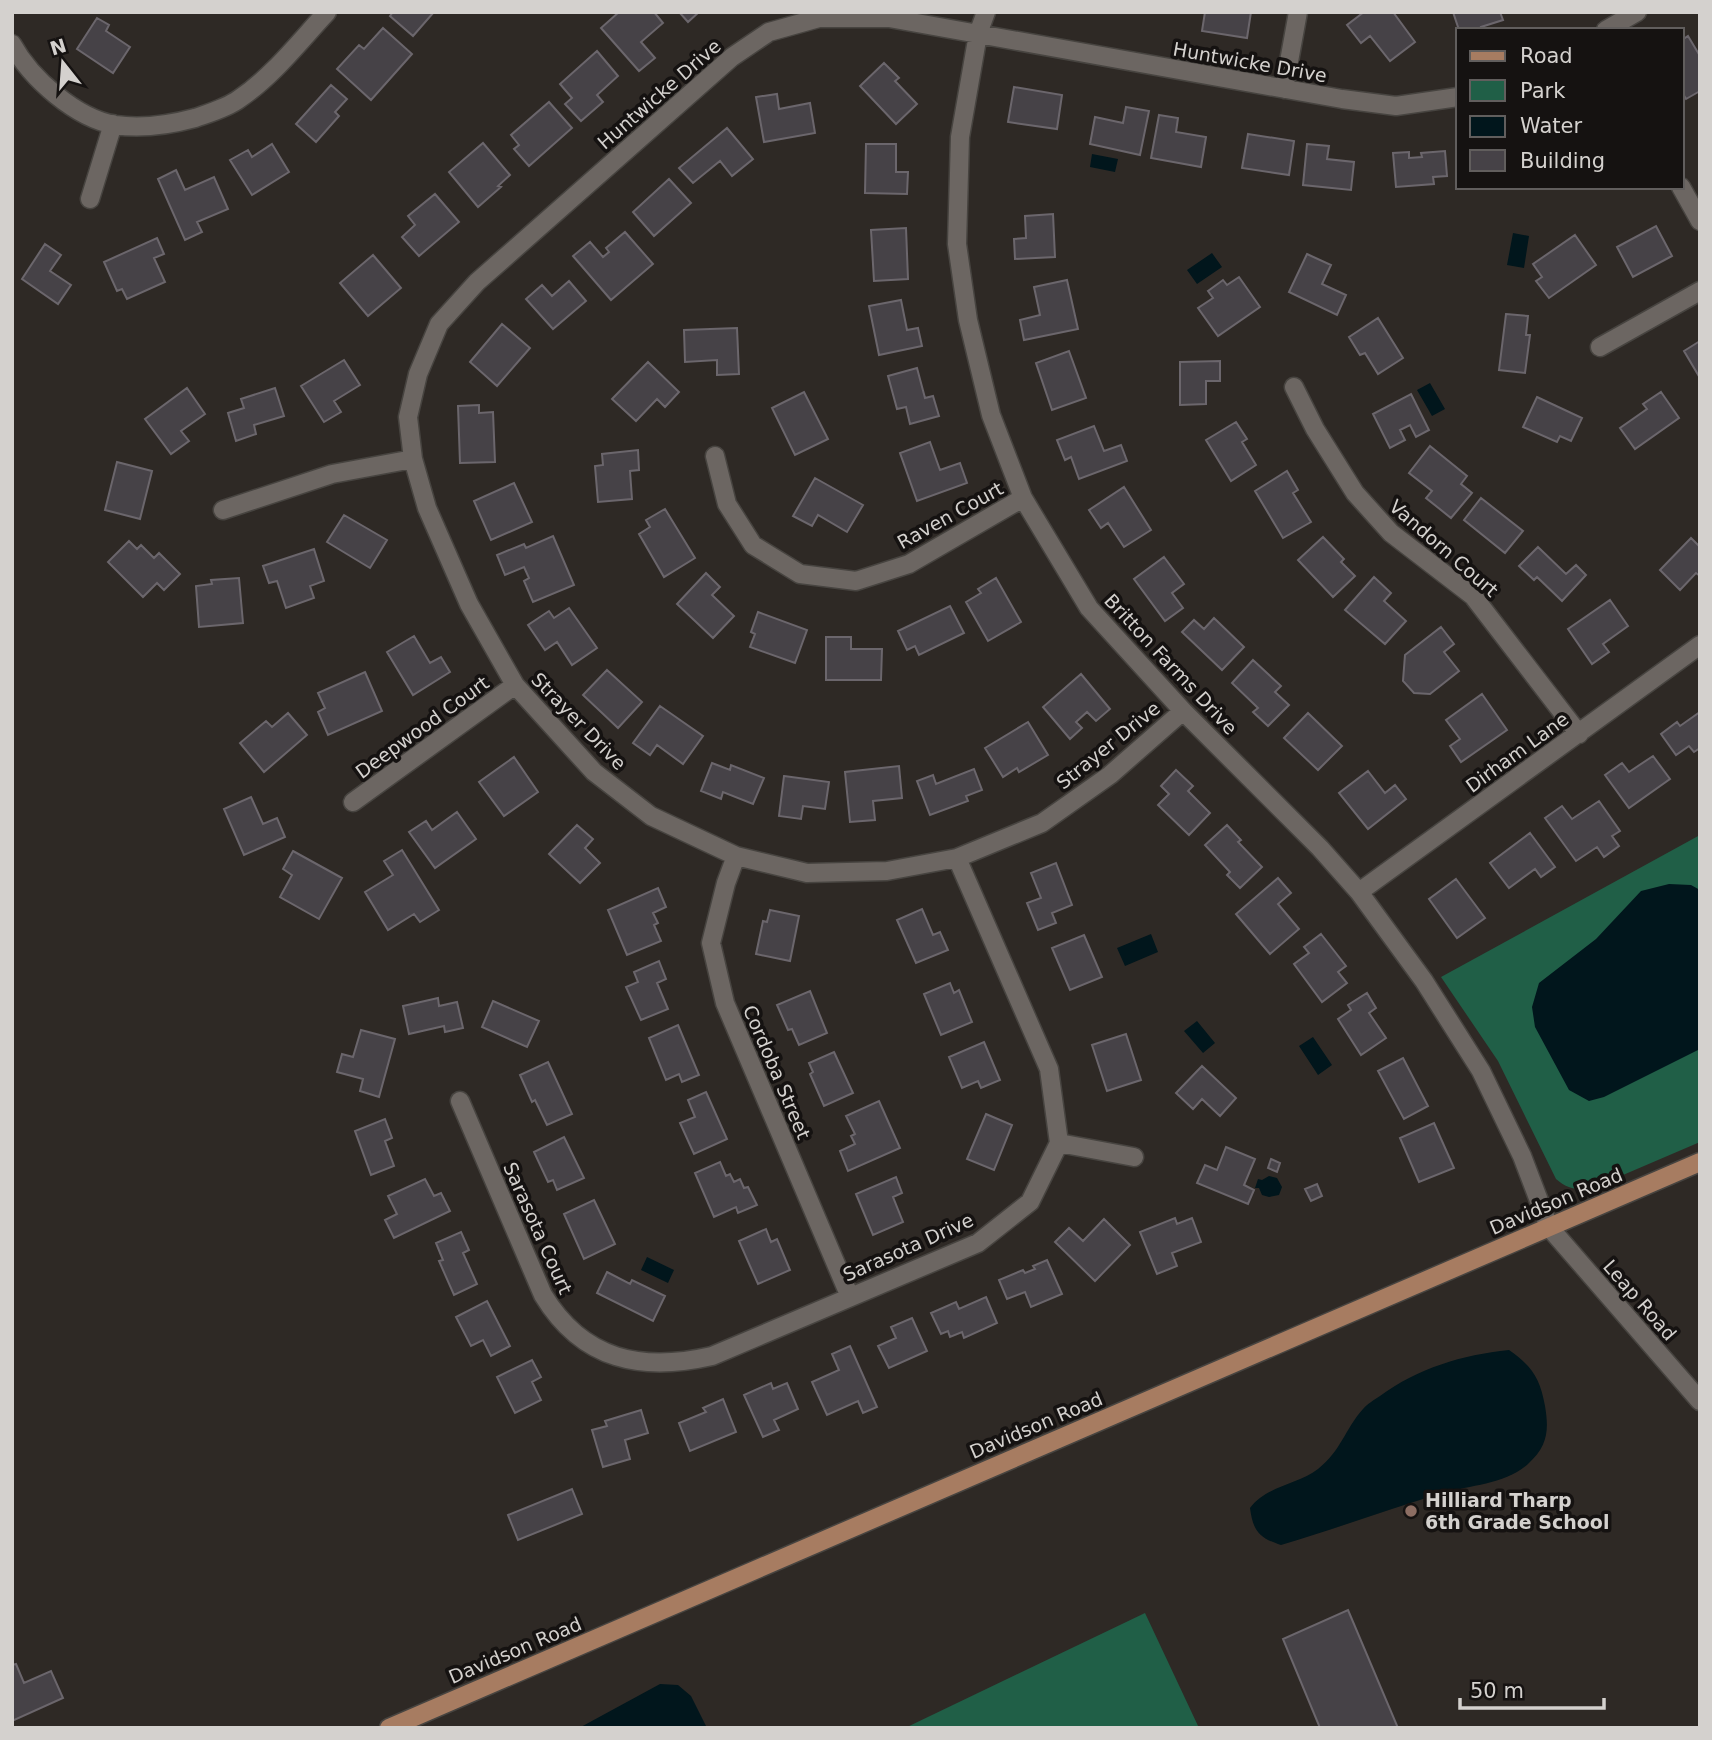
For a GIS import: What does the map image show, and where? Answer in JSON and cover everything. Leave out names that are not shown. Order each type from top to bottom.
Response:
[{"type":"main road","name":"Davidson Road","points":[[389,1728],[1700,1162]]},
{"type":"street","points":[[12,44],[20,58],[44,85],[64,102],[113,124],[138,127],[174,124],[237,101],[266,77],[327,12]]},
{"type":"street","name":"Britton Farms Drive","points":[[986,12],[978,34],[960,137],[957,244],[968,320],[991,415],[1023,498],[1089,608],[1183,711],[1320,848],[1359,892],[1424,981],[1481,1071],[1522,1156],[1549,1227]]},
{"type":"street","points":[[1284,89],[1298,12]]},
{"type":"street","points":[[1609,28],[1637,12]]},
{"type":"street","name":"Huntwicke Drive","points":[[469,604],[427,508],[413,459],[408,416],[418,373],[439,324],[477,282],[732,57],[769,32],[819,18],[889,18],[1284,89],[1396,106],[1456,97]]},
{"type":"street","points":[[90,199],[113,124]]},
{"type":"street","points":[[1682,189],[1700,221]]},
{"type":"street","points":[[1601,347],[1700,291]]},
{"type":"street","name":"Vandorn Court","points":[[1294,387],[1315,429],[1355,493],[1391,533],[1473,596],[1579,734]]},
{"type":"street","name":"Raven Court","points":[[715,456],[727,504],[752,545],[800,574],[856,581],[909,564],[1023,498]]},
{"type":"street","points":[[223,510],[332,474],[413,459]]},
{"type":"street","name":"Strayer Drive","points":[[469,604],[515,685],[594,772],[636,807],[669,826],[736,856],[807,873],[887,870],[957,858],[1042,823],[1110,775],[1183,711]]},
{"type":"street","name":"Dirham Lane","points":[[1359,892],[1700,645]]},
{"type":"street","name":"Deepwood Court","points":[[353,802],[515,685]]},
{"type":"street","name":"Cordoba Street","points":[[736,856],[726,883],[711,943],[725,1003],[850,1297]]},
{"type":"street","points":[[957,858],[1049,1069],[1059,1143],[1134,1157]]},
{"type":"street","name":"Sarasota Court","points":[[460,1101],[543,1295],[568,1329],[604,1352]]},
{"type":"street","name":"Sarasota Drive","points":[[604,1352],[628,1360],[659,1364],[712,1356],[978,1243],[1030,1202],[1059,1143]]},
{"type":"street","name":"Leap Road","points":[[1549,1227],[1700,1401]]},
{"type":"green space","points":[[1700,835],[1700,1142],[1595,1187],[1570,1187],[1556,1179],[1498,1061],[1441,977]]},
{"type":"green space","points":[[1145,1613],[1199,1728],[905,1728]]},
{"type":"water","points":[[1092,154],[1118,159],[1115,172],[1090,167]]},
{"type":"water","points":[[1513,233],[1529,236],[1524,268],[1507,265]]},
{"type":"water","points":[[1212,253],[1222,267],[1197,284],[1187,270]]},
{"type":"water","points":[[1430,383],[1445,409],[1432,416],[1417,390]]},
{"type":"water","points":[[1669,884],[1691,885],[1700,890],[1700,1049],[1604,1097],[1589,1101],[1569,1090],[1535,1027],[1532,1007],[1539,983],[1596,939],[1641,891]]},
{"type":"water","points":[[1151,934],[1158,952],[1125,966],[1117,948]]},
{"type":"water","points":[[1197,1021],[1215,1043],[1203,1053],[1184,1031]]},
{"type":"water","points":[[1313,1037],[1332,1065],[1318,1075],[1299,1046]]},
{"type":"water","points":[[1269,1176],[1277,1178],[1282,1187],[1279,1195],[1262,1195],[1259,1188],[1255,1188],[1258,1179]]},
{"type":"water","points":[[647,1257],[674,1270],[668,1283],[641,1270]]},
{"type":"water","points":[[1509,1350],[1534,1374],[1543,1396],[1546,1415],[1546,1437],[1540,1451],[1519,1471],[1498,1480],[1443,1493],[1281,1545],[1267,1540],[1255,1528],[1250,1508],[1264,1495],[1301,1479],[1326,1462],[1357,1417],[1371,1402],[1425,1370],[1474,1355]]},
{"type":"water","points":[[660,1684],[678,1685],[691,1696],[707,1728],[579,1728]]},
{"type":"building","points":[[393,12],[434,12],[413,36],[390,16]]},
{"type":"building","points":[[619,12],[654,12],[663,23],[641,42],[655,58],[639,71],[601,28]]},
{"type":"building","points":[[679,12],[699,12],[688,22]]},
{"type":"building","points":[[1205,12],[1251,12],[1247,38],[1202,31]]},
{"type":"building","points":[[1364,12],[1393,12],[1415,42],[1390,61],[1370,36],[1361,43],[1347,25]]},
{"type":"building","points":[[1453,12],[1500,12],[1503,20],[1481,28],[1458,28]]},
{"type":"building","points":[[97,18],[109,25],[106,31],[130,47],[113,73],[77,49]]},
{"type":"building","points":[[383,28],[412,54],[371,100],[337,69],[359,45],[364,49]]},
{"type":"building","points":[[1688,36],[1700,56],[1700,91],[1686,99],[1684,96],[1684,39]]},
{"type":"building","points":[[597,51],[618,76],[597,95],[603,102],[581,121],[565,104],[572,98],[560,84]]},
{"type":"building","points":[[884,63],[899,78],[895,81],[917,104],[896,124],[860,86]]},
{"type":"building","points":[[331,85],[347,99],[335,112],[339,116],[316,142],[296,124]]},
{"type":"building","points":[[1014,87],[1062,95],[1057,129],[1008,122]]},
{"type":"building","points":[[777,94],[779,109],[810,103],[815,133],[764,142],[756,97]]},
{"type":"building","points":[[549,102],[572,128],[529,166],[514,149],[519,145],[511,135]]},
{"type":"building","points":[[1126,107],[1149,111],[1140,155],[1090,144],[1095,117],[1123,123]]},
{"type":"building","points":[[1159,115],[1178,118],[1176,132],[1206,137],[1201,167],[1151,158]]},
{"type":"building","points":[[727,128],[753,159],[732,176],[720,161],[693,183],[679,168]]},
{"type":"building","points":[[1248,134],[1294,141],[1289,175],[1242,168]]},
{"type":"building","points":[[483,143],[510,175],[498,186],[501,187],[478,207],[449,172]]},
{"type":"building","points":[[272,144],[289,172],[252,195],[230,160],[248,150],[252,157]]},
{"type":"building","points":[[866,144],[896,144],[896,172],[908,172],[907,194],[865,193]]},
{"type":"building","points":[[1307,144],[1329,146],[1327,159],[1354,162],[1351,190],[1303,185]]},
{"type":"building","points":[[1445,151],[1447,176],[1433,177],[1434,184],[1396,187],[1393,153],[1409,152],[1409,158],[1422,157],[1421,153]]},
{"type":"building","points":[[176,170],[185,190],[214,177],[228,209],[197,222],[202,232],[185,240],[158,179]]},
{"type":"building","points":[[669,179],[691,203],[654,236],[633,212]]},
{"type":"building","points":[[435,194],[459,222],[419,256],[402,237],[415,225],[408,216]]},
{"type":"building","points":[[1053,214],[1055,257],[1015,259],[1014,239],[1026,238],[1025,216]]},
{"type":"building","points":[[1656,226],[1672,256],[1633,277],[1617,247]]},
{"type":"building","points":[[906,228],[908,279],[874,281],[871,230]]},
{"type":"building","points":[[625,232],[653,264],[611,300],[573,256],[590,242],[603,257],[609,252],[606,248]]},
{"type":"building","points":[[1575,235],[1596,265],[1549,298],[1536,281],[1542,277],[1533,264]]},
{"type":"building","points":[[157,238],[164,254],[154,258],[165,282],[127,299],[122,289],[117,291],[104,262]]},
{"type":"building","points":[[45,244],[61,255],[50,271],[71,285],[58,304],[22,279]]},
{"type":"building","points":[[1307,254],[1331,265],[1322,284],[1346,295],[1337,315],[1289,292]]},
{"type":"building","points":[[373,255],[401,288],[368,316],[340,283]]},
{"type":"building","points":[[1239,277],[1260,307],[1218,336],[1198,308],[1213,298],[1208,291],[1223,280],[1227,285]]},
{"type":"building","points":[[1067,280],[1078,329],[1024,340],[1020,320],[1040,315],[1034,287]]},
{"type":"building","points":[[569,281],[586,301],[553,329],[526,299],[542,285],[552,296]]},
{"type":"building","points":[[901,300],[907,330],[918,328],[922,346],[879,355],[869,306]]},
{"type":"building","points":[[1506,314],[1528,316],[1526,335],[1530,335],[1525,373],[1499,370]]},
{"type":"building","points":[[1378,318],[1403,358],[1378,374],[1365,353],[1360,355],[1349,337]]},
{"type":"building","points":[[502,324],[530,348],[497,386],[470,362]]},
{"type":"building","points":[[737,328],[739,374],[717,375],[717,360],[685,362],[684,330]]},
{"type":"building","points":[[1700,341],[1700,378],[1684,351]]},
{"type":"building","points":[[1069,351],[1086,398],[1052,410],[1036,363]]},
{"type":"building","points":[[344,360],[360,385],[334,401],[341,412],[324,422],[301,386]]},
{"type":"building","points":[[1220,361],[1220,381],[1206,381],[1206,404],[1180,405],[1180,362]]},
{"type":"building","points":[[648,362],[679,392],[665,407],[657,399],[636,421],[612,399]]},
{"type":"building","points":[[917,368],[925,398],[933,396],[939,416],[910,424],[906,407],[897,409],[888,376]]},
{"type":"building","points":[[187,388],[205,414],[181,431],[189,441],[171,454],[145,419]]},
{"type":"building","points":[[275,388],[284,416],[254,425],[256,434],[236,441],[228,413],[244,408],[241,399]]},
{"type":"building","points":[[804,392],[828,439],[795,455],[772,408]]},
{"type":"building","points":[[1661,392],[1679,418],[1635,449],[1620,428],[1647,409],[1643,404]]},
{"type":"building","points":[[1411,394],[1429,430],[1416,437],[1410,425],[1400,430],[1405,440],[1390,448],[1373,414]]},
{"type":"building","points":[[1537,397],[1582,418],[1571,441],[1560,436],[1557,442],[1523,427]]},
{"type":"building","points":[[479,405],[479,413],[493,412],[495,462],[460,463],[458,406]]},
{"type":"building","points":[[1236,422],[1247,439],[1242,442],[1256,465],[1231,481],[1206,440]]},
{"type":"building","points":[[1094,426],[1104,451],[1121,445],[1127,461],[1079,479],[1071,457],[1065,460],[1057,440]]},
{"type":"building","points":[[930,442],[940,470],[960,463],[967,483],[917,501],[900,453]]},
{"type":"building","points":[[1430,446],[1467,476],[1461,484],[1472,493],[1451,518],[1426,498],[1432,491],[1409,473]]},
{"type":"building","points":[[638,450],[639,470],[630,471],[632,499],[598,502],[595,466],[603,465],[602,454]]},
{"type":"building","points":[[117,462],[152,471],[140,519],[105,510]]},
{"type":"building","points":[[1287,471],[1298,490],[1293,493],[1311,522],[1283,538],[1255,491]]},
{"type":"building","points":[[815,478],[863,505],[847,532],[818,515],[812,526],[793,516]]},
{"type":"building","points":[[514,483],[532,522],[491,540],[474,501]]},
{"type":"building","points":[[1124,487],[1151,530],[1124,547],[1108,523],[1101,528],[1089,510]]},
{"type":"building","points":[[1481,498],[1523,531],[1505,553],[1464,520]]},
{"type":"building","points":[[665,509],[695,558],[664,577],[639,534],[650,527],[646,520]]},
{"type":"building","points":[[344,515],[387,540],[370,568],[327,542]]},
{"type":"building","points":[[553,536],[574,585],[533,602],[524,581],[529,578],[524,567],[505,575],[497,555],[524,544],[526,548]]},
{"type":"building","points":[[1323,537],[1344,559],[1341,562],[1355,576],[1333,597],[1298,560]]},
{"type":"building","points":[[1691,538],[1700,547],[1700,576],[1696,573],[1680,590],[1660,570]]},
{"type":"building","points":[[129,541],[137,549],[141,545],[154,558],[159,553],[180,574],[164,590],[157,583],[143,597],[108,562]]},
{"type":"building","points":[[1538,547],[1566,574],[1576,565],[1586,575],[1562,601],[1537,577],[1534,580],[1519,566]]},
{"type":"building","points":[[314,549],[324,581],[310,586],[314,598],[286,608],[277,581],[269,583],[263,566]]},
{"type":"building","points":[[1164,557],[1184,584],[1172,593],[1183,608],[1165,621],[1134,579]]},
{"type":"building","points":[[706,573],[720,587],[712,595],[734,616],[713,638],[677,604]]},
{"type":"building","points":[[1374,577],[1391,593],[1384,601],[1406,621],[1385,644],[1345,610]]},
{"type":"building","points":[[239,578],[243,623],[199,627],[196,586],[212,584],[211,580]]},
{"type":"building","points":[[996,578],[1021,622],[988,641],[966,602],[981,593],[978,589]]},
{"type":"building","points":[[1610,600],[1628,626],[1603,644],[1609,652],[1592,664],[1568,629]]},
{"type":"building","points":[[950,606],[964,633],[919,655],[915,646],[907,650],[898,631]]},
{"type":"building","points":[[569,608],[597,648],[572,665],[557,642],[545,650],[528,625],[549,611],[554,618]]},
{"type":"building","points":[[758,612],[807,630],[795,663],[750,647],[755,634],[751,632]]},
{"type":"building","points":[[1214,618],[1244,647],[1222,670],[1182,632],[1194,620],[1204,629]]},
{"type":"building","points":[[1441,627],[1454,644],[1444,652],[1459,671],[1430,694],[1414,693],[1403,681],[1405,655]]},
{"type":"building","points":[[414,636],[430,663],[441,657],[450,672],[413,695],[387,652]]},
{"type":"building","points":[[826,637],[851,637],[851,649],[882,649],[881,680],[826,680]]},
{"type":"building","points":[[1253,660],[1281,686],[1275,692],[1289,705],[1268,726],[1253,712],[1258,708],[1232,683]]},
{"type":"building","points":[[607,670],[642,702],[618,728],[583,695]]},
{"type":"building","points":[[365,672],[382,711],[328,735],[318,712],[325,708],[318,693]]},
{"type":"building","points":[[1081,674],[1110,709],[1096,721],[1087,712],[1076,722],[1082,728],[1070,739],[1043,707]]},
{"type":"building","points":[[1482,694],[1507,730],[1461,762],[1450,746],[1460,739],[1446,720]]},
{"type":"building","points":[[660,706],[703,736],[683,764],[657,745],[650,755],[633,743]]},
{"type":"building","points":[[1700,712],[1700,748],[1694,752],[1689,746],[1676,755],[1661,734],[1677,722],[1680,726]]},
{"type":"building","points":[[288,713],[307,735],[264,772],[240,743],[266,721],[272,727]]},
{"type":"building","points":[[1308,713],[1342,746],[1318,770],[1284,738]]},
{"type":"building","points":[[1028,722],[1048,755],[1019,772],[1017,768],[1003,777],[985,748]]},
{"type":"building","points":[[1653,756],[1670,779],[1629,808],[1605,775],[1622,763],[1629,772]]},
{"type":"building","points":[[514,757],[538,792],[504,816],[479,782]]},
{"type":"building","points":[[712,763],[730,770],[731,765],[764,778],[753,804],[723,792],[721,799],[701,791]]},
{"type":"building","points":[[899,766],[902,798],[873,801],[875,820],[850,822],[845,772]]},
{"type":"building","points":[[974,769],[982,790],[966,796],[968,801],[930,815],[917,781],[933,775],[936,784]]},
{"type":"building","points":[[1176,770],[1193,786],[1188,791],[1210,813],[1189,835],[1158,805],[1169,794],[1161,786]]},
{"type":"building","points":[[1368,771],[1385,793],[1395,785],[1406,799],[1368,829],[1339,793]]},
{"type":"building","points":[[784,776],[829,782],[825,809],[803,806],[801,819],[779,816]]},
{"type":"building","points":[[251,797],[263,824],[277,818],[285,837],[244,855],[224,809]]},
{"type":"building","points":[[1599,801],[1620,831],[1612,836],[1619,846],[1604,857],[1597,847],[1576,861],[1545,818],[1562,806],[1572,819]]},
{"type":"building","points":[[457,812],[476,839],[435,868],[409,832],[426,821],[432,830]]},
{"type":"building","points":[[577,825],[593,839],[585,848],[600,863],[580,883],[549,854]]},
{"type":"building","points":[[1227,825],[1241,840],[1238,842],[1262,867],[1240,888],[1227,875],[1230,872],[1205,845]]},
{"type":"building","points":[[1530,833],[1555,867],[1541,877],[1535,869],[1509,888],[1490,863]]},
{"type":"building","points":[[402,850],[439,910],[420,922],[414,914],[388,930],[365,892],[393,875],[384,861]]},
{"type":"building","points":[[293,851],[342,878],[319,919],[280,897],[292,875],[283,869]]},
{"type":"building","points":[[1056,863],[1072,905],[1052,913],[1056,923],[1038,930],[1027,903],[1041,898],[1031,873]]},
{"type":"building","points":[[1278,878],[1291,893],[1278,904],[1299,929],[1270,954],[1236,914]]},
{"type":"building","points":[[1456,879],[1485,918],[1457,938],[1429,899]]},
{"type":"building","points":[[658,888],[666,907],[653,913],[658,923],[654,925],[661,941],[627,955],[608,910]]},
{"type":"building","points":[[922,909],[933,935],[940,932],[948,950],[916,963],[897,920]]},
{"type":"building","points":[[770,910],[799,916],[790,961],[756,954],[763,921],[767,922]]},
{"type":"building","points":[[1321,934],[1346,966],[1338,972],[1347,983],[1322,1002],[1294,964],[1309,953],[1304,947]]},
{"type":"building","points":[[1084,935],[1102,977],[1070,990],[1052,948]]},
{"type":"building","points":[[659,961],[666,979],[657,983],[668,1009],[641,1020],[626,987],[638,982],[634,972]]},
{"type":"building","points":[[950,983],[954,993],[959,990],[972,1022],[941,1035],[924,994]]},
{"type":"building","points":[[810,991],[827,1033],[799,1045],[792,1029],[788,1030],[777,1005]]},
{"type":"building","points":[[1367,993],[1376,1008],[1369,1013],[1386,1038],[1361,1055],[1338,1019],[1351,1010],[1348,1005]]},
{"type":"building","points":[[438,998],[439,1006],[457,1002],[463,1028],[445,1032],[444,1026],[409,1034],[403,1006]]},
{"type":"building","points":[[493,1001],[539,1021],[527,1047],[482,1027]]},
{"type":"building","points":[[678,1025],[699,1075],[682,1082],[679,1074],[666,1080],[649,1038]]},
{"type":"building","points":[[361,1030],[395,1039],[379,1097],[360,1091],[363,1079],[337,1072],[342,1054],[353,1057]]},
{"type":"building","points":[[1126,1034],[1141,1080],[1107,1091],[1092,1045]]},
{"type":"building","points":[[984,1042],[1000,1080],[981,1088],[978,1081],[962,1088],[949,1057]]},
{"type":"building","points":[[834,1052],[853,1093],[824,1106],[810,1074],[813,1072],[809,1063]]},
{"type":"building","points":[[1403,1058],[1428,1106],[1404,1119],[1378,1071]]},
{"type":"building","points":[[548,1062],[572,1114],[547,1125],[535,1100],[532,1102],[520,1075]]},
{"type":"building","points":[[1202,1066],[1236,1098],[1220,1116],[1202,1099],[1193,1109],[1176,1093]]},
{"type":"building","points":[[706,1092],[727,1139],[694,1154],[680,1123],[695,1117],[688,1100]]},
{"type":"building","points":[[879,1101],[900,1148],[848,1171],[840,1151],[855,1144],[851,1136],[855,1134],[846,1116]]},
{"type":"building","points":[[986,1114],[1012,1125],[994,1170],[967,1159]]},
{"type":"building","points":[[385,1119],[392,1138],[385,1141],[394,1166],[371,1175],[355,1131]]},
{"type":"building","points":[[1434,1123],[1454,1168],[1419,1182],[1400,1138]]},
{"type":"building","points":[[564,1137],[584,1178],[557,1190],[553,1180],[548,1182],[534,1152]]},
{"type":"building","points":[[1226,1147],[1255,1159],[1244,1185],[1254,1190],[1248,1204],[1197,1183],[1205,1165],[1217,1170]]},
{"type":"building","points":[[1271,1159],[1280,1163],[1277,1172],[1268,1168]]},
{"type":"building","points":[[720,1162],[726,1176],[730,1174],[734,1182],[740,1179],[744,1188],[748,1187],[757,1205],[738,1213],[736,1207],[714,1217],[695,1173]]},
{"type":"building","points":[[896,1177],[902,1193],[893,1197],[903,1222],[873,1235],[856,1194]]},
{"type":"building","points":[[425,1179],[434,1196],[441,1193],[450,1211],[394,1238],[385,1220],[397,1214],[388,1196]]},
{"type":"building","points":[[1317,1184],[1322,1196],[1311,1201],[1305,1189]]},
{"type":"building","points":[[594,1200],[615,1244],[584,1259],[564,1214]]},
{"type":"building","points":[[1175,1218],[1177,1224],[1192,1218],[1201,1242],[1172,1253],[1177,1266],[1157,1274],[1140,1232]]},
{"type":"building","points":[[1104,1219],[1130,1245],[1095,1281],[1055,1242],[1069,1228],[1083,1241]]},
{"type":"building","points":[[766,1229],[771,1242],[777,1239],[790,1270],[758,1284],[739,1241]]},
{"type":"building","points":[[461,1232],[469,1250],[463,1253],[477,1284],[454,1295],[439,1261],[443,1260],[436,1243]]},
{"type":"building","points":[[1047,1260],[1062,1294],[1031,1307],[1025,1292],[1007,1299],[999,1280],[1023,1270],[1025,1273],[1035,1269],[1033,1266]]},
{"type":"building","points":[[607,1272],[630,1284],[632,1280],[665,1296],[653,1321],[597,1293]]},
{"type":"building","points":[[986,1297],[997,1323],[964,1338],[962,1332],[950,1337],[948,1331],[941,1334],[931,1313],[956,1302],[959,1309]]},
{"type":"building","points":[[487,1301],[510,1346],[491,1356],[483,1340],[471,1346],[456,1317]]},
{"type":"building","points":[[912,1318],[927,1351],[889,1368],[878,1346],[896,1338],[891,1327]]},
{"type":"building","points":[[850,1346],[877,1407],[863,1413],[858,1401],[827,1415],[812,1382],[839,1370],[832,1354]]},
{"type":"building","points":[[532,1360],[541,1377],[532,1382],[541,1400],[515,1413],[497,1377]]},
{"type":"building","points":[[771,1383],[773,1389],[787,1383],[798,1409],[774,1420],[779,1430],[763,1437],[744,1395]]},
{"type":"building","points":[[723,1399],[736,1432],[690,1451],[679,1423],[706,1412],[703,1408]]},
{"type":"building","points":[[641,1410],[648,1433],[625,1440],[630,1459],[603,1467],[592,1430],[607,1426],[605,1421]]},
{"type":"building","points":[[572,1489],[582,1514],[518,1540],[508,1515]]},
{"type":"building","points":[[1348,1610],[1398,1728],[1320,1728],[1283,1639]]},
{"type":"building","points":[[16,1664],[24,1683],[51,1671],[63,1698],[12,1721],[12,1665]]},
{"type":"place","name":"Hilliard Tharp 6th Grade School","points":[[1411,1511]]}]
